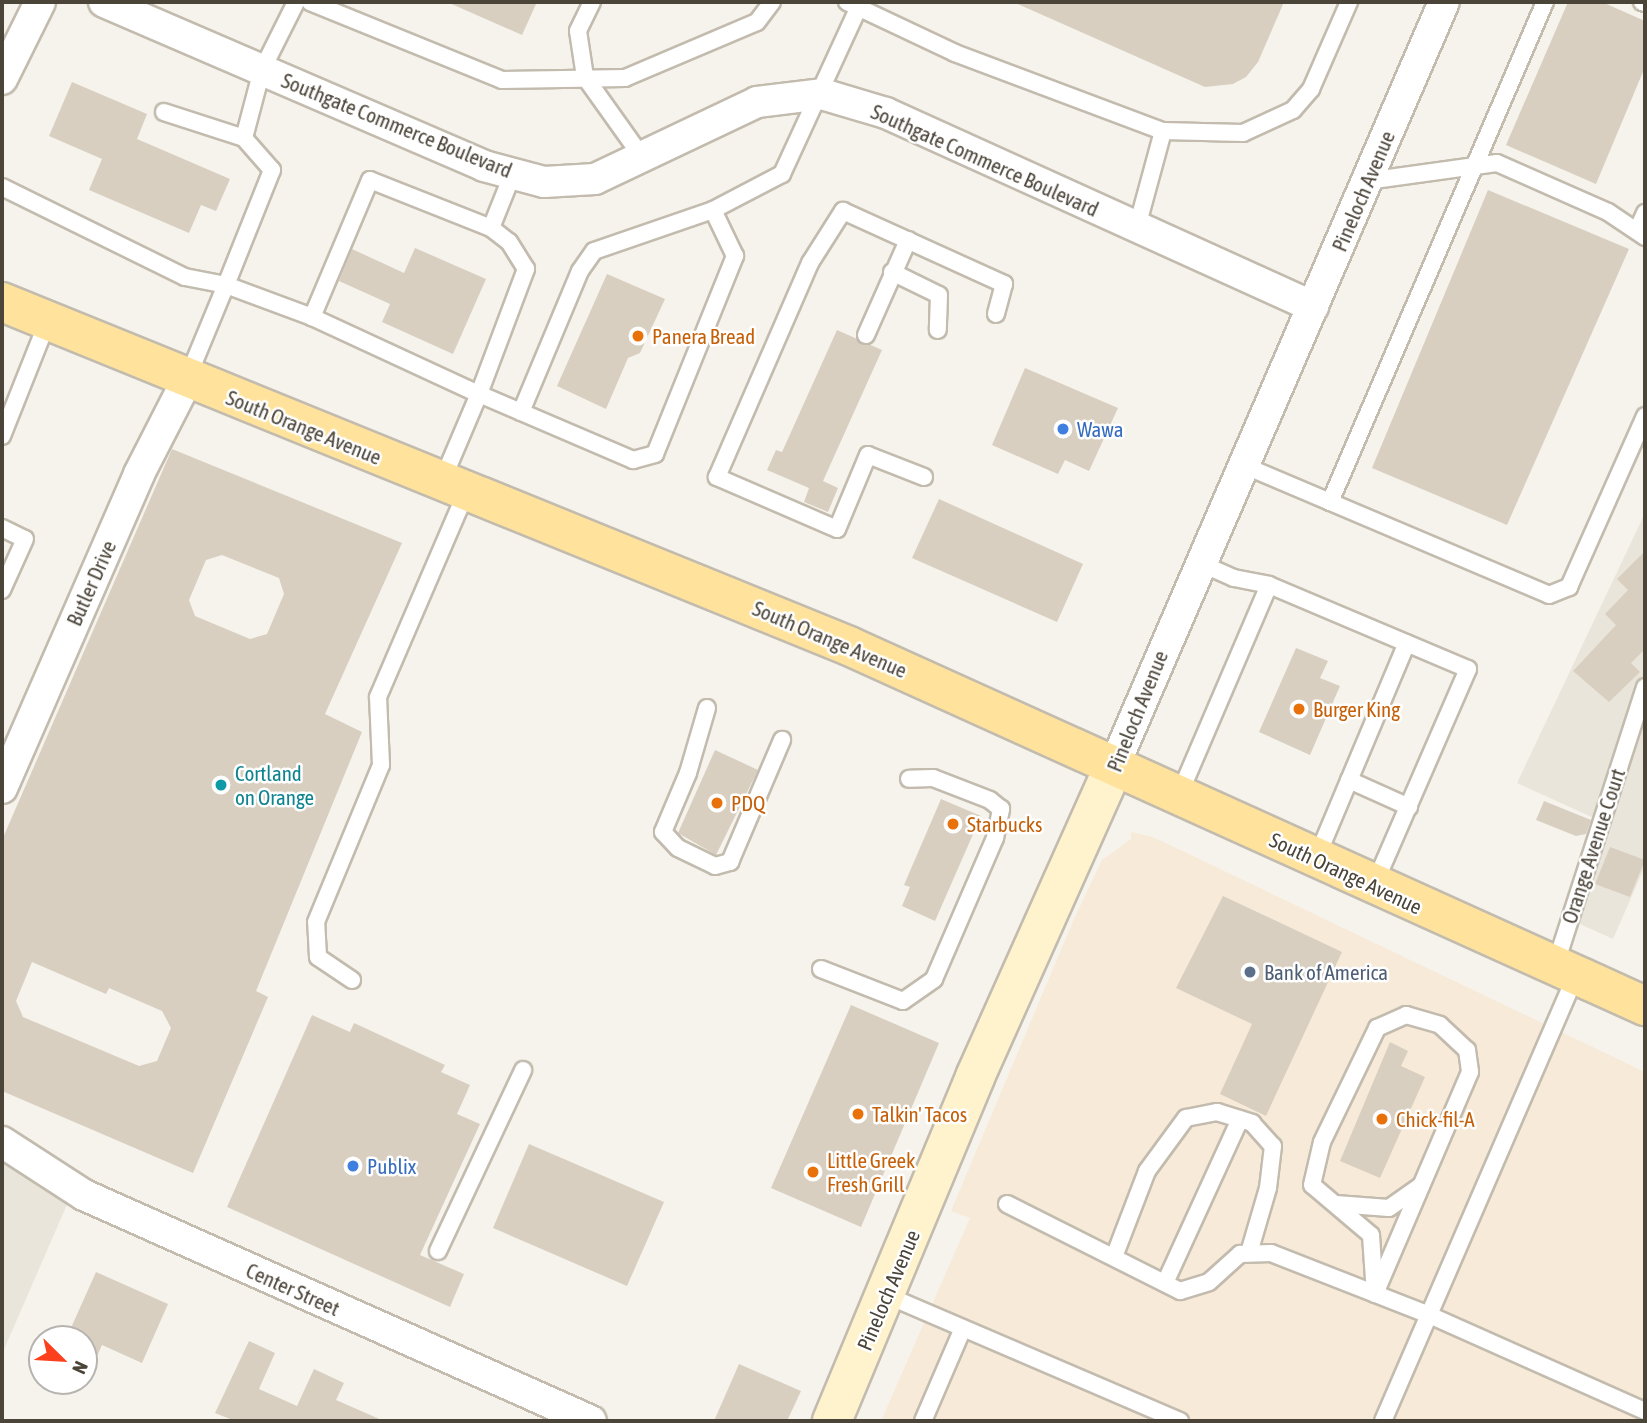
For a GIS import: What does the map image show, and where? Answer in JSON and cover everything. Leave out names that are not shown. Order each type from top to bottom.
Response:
[{"type":"main road","name":"South Orange Avenue","points":[[2,302],[187,380],[853,648],[1374,886],[1645,1006]]},
{"type":"street","points":[[2,79],[40,2]]},
{"type":"street","name":"Southgate Commerce Boulevard","points":[[104,2],[484,166],[544,182],[595,179],[757,102],[822,94],[887,113],[1313,307]]},
{"type":"street","name":"Pineloch Avenue","points":[[832,1421],[975,1077],[1114,766],[1444,2]]},
{"type":"street","name":"Butler Drive","points":[[2,788],[139,474],[187,380]]},
{"type":"street","name":"Center Street","points":[[2,1142],[84,1195],[591,1421]]},
{"type":"lane","points":[[244,138],[262,70],[296,2]]},
{"type":"lane","points":[[310,2],[502,80],[625,78],[757,22],[772,2]]},
{"type":"lane","points":[[592,2],[578,31],[584,77],[642,157]]},
{"type":"lane","points":[[521,412],[580,271],[594,251],[713,209],[782,174],[822,94],[855,4],[955,53],[1163,131],[1243,134],[1293,110],[1311,89],[1349,2]]},
{"type":"lane","points":[[1330,502],[1472,166],[1545,2]]},
{"type":"lane","points":[[164,112],[244,138],[272,170],[187,380]]},
{"type":"lane","points":[[1137,227],[1163,131]]},
{"type":"lane","points":[[1367,181],[1497,163],[1608,212],[1641,234],[1645,213]]},
{"type":"lane","points":[[491,228],[513,173]]},
{"type":"lane","points":[[312,317],[370,180],[491,228],[509,242],[526,269],[479,394],[454,488],[378,697],[381,765],[316,922],[318,957],[352,980]]},
{"type":"lane","points":[[2,187],[185,278],[226,285],[312,317],[479,394],[633,460],[655,454],[735,256],[713,209]]},
{"type":"lane","points":[[924,477],[868,455],[837,530],[717,477],[810,263],[843,211],[1004,284],[996,314]]},
{"type":"lane","points":[[866,335],[908,240]]},
{"type":"lane","points":[[892,272],[939,295],[938,330]]},
{"type":"lane","points":[[3,431],[47,323]]},
{"type":"lane","points":[[1243,465],[1549,595],[1569,587],[1645,416]]},
{"type":"lane","points":[[2,528],[25,539],[2,590]]},
{"type":"lane","points":[[1200,563],[1234,578],[1269,585],[1468,669],[1374,886]]},
{"type":"lane","points":[[1179,796],[1269,585]]},
{"type":"lane","points":[[1316,859],[1407,643]]},
{"type":"lane","name":"Orange Avenue Court","points":[[1383,1421],[1566,970],[1645,687]]},
{"type":"lane","points":[[707,708],[688,773],[663,832],[678,848],[715,866],[730,862],[782,740]]},
{"type":"lane","points":[[821,969],[903,1001],[934,979],[995,838],[1002,809],[990,800],[933,778],[909,779]]},
{"type":"lane","points":[[1349,780],[1409,807]]},
{"type":"lane","points":[[1406,1015],[1440,1025],[1467,1050],[1470,1072],[1375,1294],[1371,1235],[1312,1185],[1322,1142],[1377,1028],[1406,1015]]},
{"type":"lane","points":[[438,1251],[523,1070]]},
{"type":"lane","points":[[1114,1257],[1147,1171],[1186,1118],[1217,1112],[1252,1123],[1273,1146],[1268,1188],[1249,1253]]},
{"type":"lane","points":[[1165,1283],[1240,1119]]},
{"type":"lane","points":[[1334,1203],[1375,1210],[1389,1208],[1421,1186]]},
{"type":"lane","points":[[1007,1204],[1180,1291],[1209,1282],[1240,1254],[1271,1253],[1427,1314],[1645,1411]]},
{"type":"lane","points":[[886,1296],[1181,1421]]},
{"type":"lane","points":[[923,1421],[963,1328]]},
{"type":"shaded area","points":[[1645,513],[1645,866],[1613,939],[1560,915],[1596,819],[1517,783]]},
{"type":"shaded area","points":[[1131,832],[1153,837],[1645,1072],[1645,1421],[881,1421],[970,1218],[951,1211],[1074,919],[1102,860],[1131,839]]},
{"type":"shaded area","points":[[2,1163],[72,1193],[2,1354]]},
{"type":"building","points":[[447,2],[537,2],[522,35]]},
{"type":"building","points":[[1013,2],[1284,2],[1258,62],[1246,77],[1233,84],[1205,87]]},
{"type":"building","points":[[1568,2],[1602,2],[1645,21],[1645,67],[1596,184],[1506,145]]},
{"type":"building","points":[[72,82],[147,114],[137,139],[230,179],[216,211],[201,205],[189,233],[89,190],[102,159],[49,136]]},
{"type":"building","points":[[1488,190],[1629,249],[1507,525],[1372,468]]},
{"type":"building","points":[[415,248],[486,279],[453,354],[382,322],[390,304],[339,281],[352,249],[404,273]]},
{"type":"building","points":[[607,274],[665,299],[640,353],[628,358],[606,409],[557,386]]},
{"type":"building","points":[[837,330],[882,350],[823,481],[838,488],[828,512],[804,502],[809,488],[767,470],[776,450],[782,452]]},
{"type":"building","points":[[1025,368],[1118,408],[1089,471],[1065,460],[1058,474],[992,445]]},
{"type":"building","name":"Cortland on Orange","points":[[172,449],[402,543],[325,714],[362,732],[256,991],[268,997],[193,1173],[2,1091],[2,840]],"holes":[[[222,555],[279,578],[284,594],[267,634],[250,639],[195,616],[189,600],[206,560]],[[32,962],[106,994],[109,988],[162,1011],[171,1028],[157,1061],[139,1066],[23,1017],[16,1001]]]},
{"type":"building","points":[[939,499],[1083,564],[1057,622],[912,558]]},
{"type":"building","points":[[1645,551],[1645,649],[1631,663],[1640,672],[1609,702],[1573,671],[1616,625],[1605,614],[1628,590],[1617,579]]},
{"type":"building","name":"Burger King","points":[[1296,648],[1328,661],[1320,678],[1340,686],[1310,755],[1259,732]]},
{"type":"building","points":[[715,750],[758,770],[716,855],[678,833]]},
{"type":"building","points":[[941,799],[981,816],[935,921],[902,906],[910,887],[904,885]]},
{"type":"building","points":[[1544,801],[1591,820],[1586,834],[1576,836],[1536,820]]},
{"type":"building","points":[[1610,847],[1645,860],[1630,897],[1595,884]]},
{"type":"building","points":[[1223,896],[1342,952],[1266,1116],[1220,1094],[1252,1024],[1176,988]]},
{"type":"building","points":[[851,1005],[939,1043],[861,1227],[771,1188]]},
{"type":"building","name":"Publix","points":[[312,1015],[350,1032],[354,1023],[445,1065],[441,1072],[470,1085],[457,1114],[480,1124],[420,1255],[464,1274],[450,1307],[227,1207]]},
{"type":"building","name":"Chick-fil-A","points":[[1390,1042],[1408,1051],[1401,1066],[1425,1077],[1380,1178],[1340,1161]]},
{"type":"building","points":[[529,1144],[664,1202],[627,1286],[493,1228]]},
{"type":"building","points":[[96,1272],[168,1304],[142,1363],[102,1345],[98,1354],[98,1325],[72,1325]]},
{"type":"building","points":[[249,1341],[275,1353],[259,1389],[297,1406],[314,1369],[344,1383],[336,1400],[384,1421],[235,1421],[215,1413]]},
{"type":"building","points":[[739,1364],[801,1391],[787,1421],[714,1421]]},
{"type":"place","name":"Panera Bread","points":[[638,336]]},
{"type":"place","name":"Wawa","points":[[1063,429]]},
{"type":"place","name":"Burger King","points":[[1299,709]]},
{"type":"place","name":"Cortland on Orange","points":[[221,785]]},
{"type":"place","name":"PDQ","points":[[717,803]]},
{"type":"place","name":"Starbucks","points":[[953,824]]},
{"type":"place","name":"Bank of America","points":[[1250,972]]},
{"type":"place","name":"Talkin' Tacos","points":[[858,1114]]},
{"type":"place","name":"Chick-fil-A","points":[[1382,1119]]},
{"type":"place","name":"Publix","points":[[353,1166]]},
{"type":"place","name":"Little Greek Fresh Grill","points":[[813,1172]]}]
